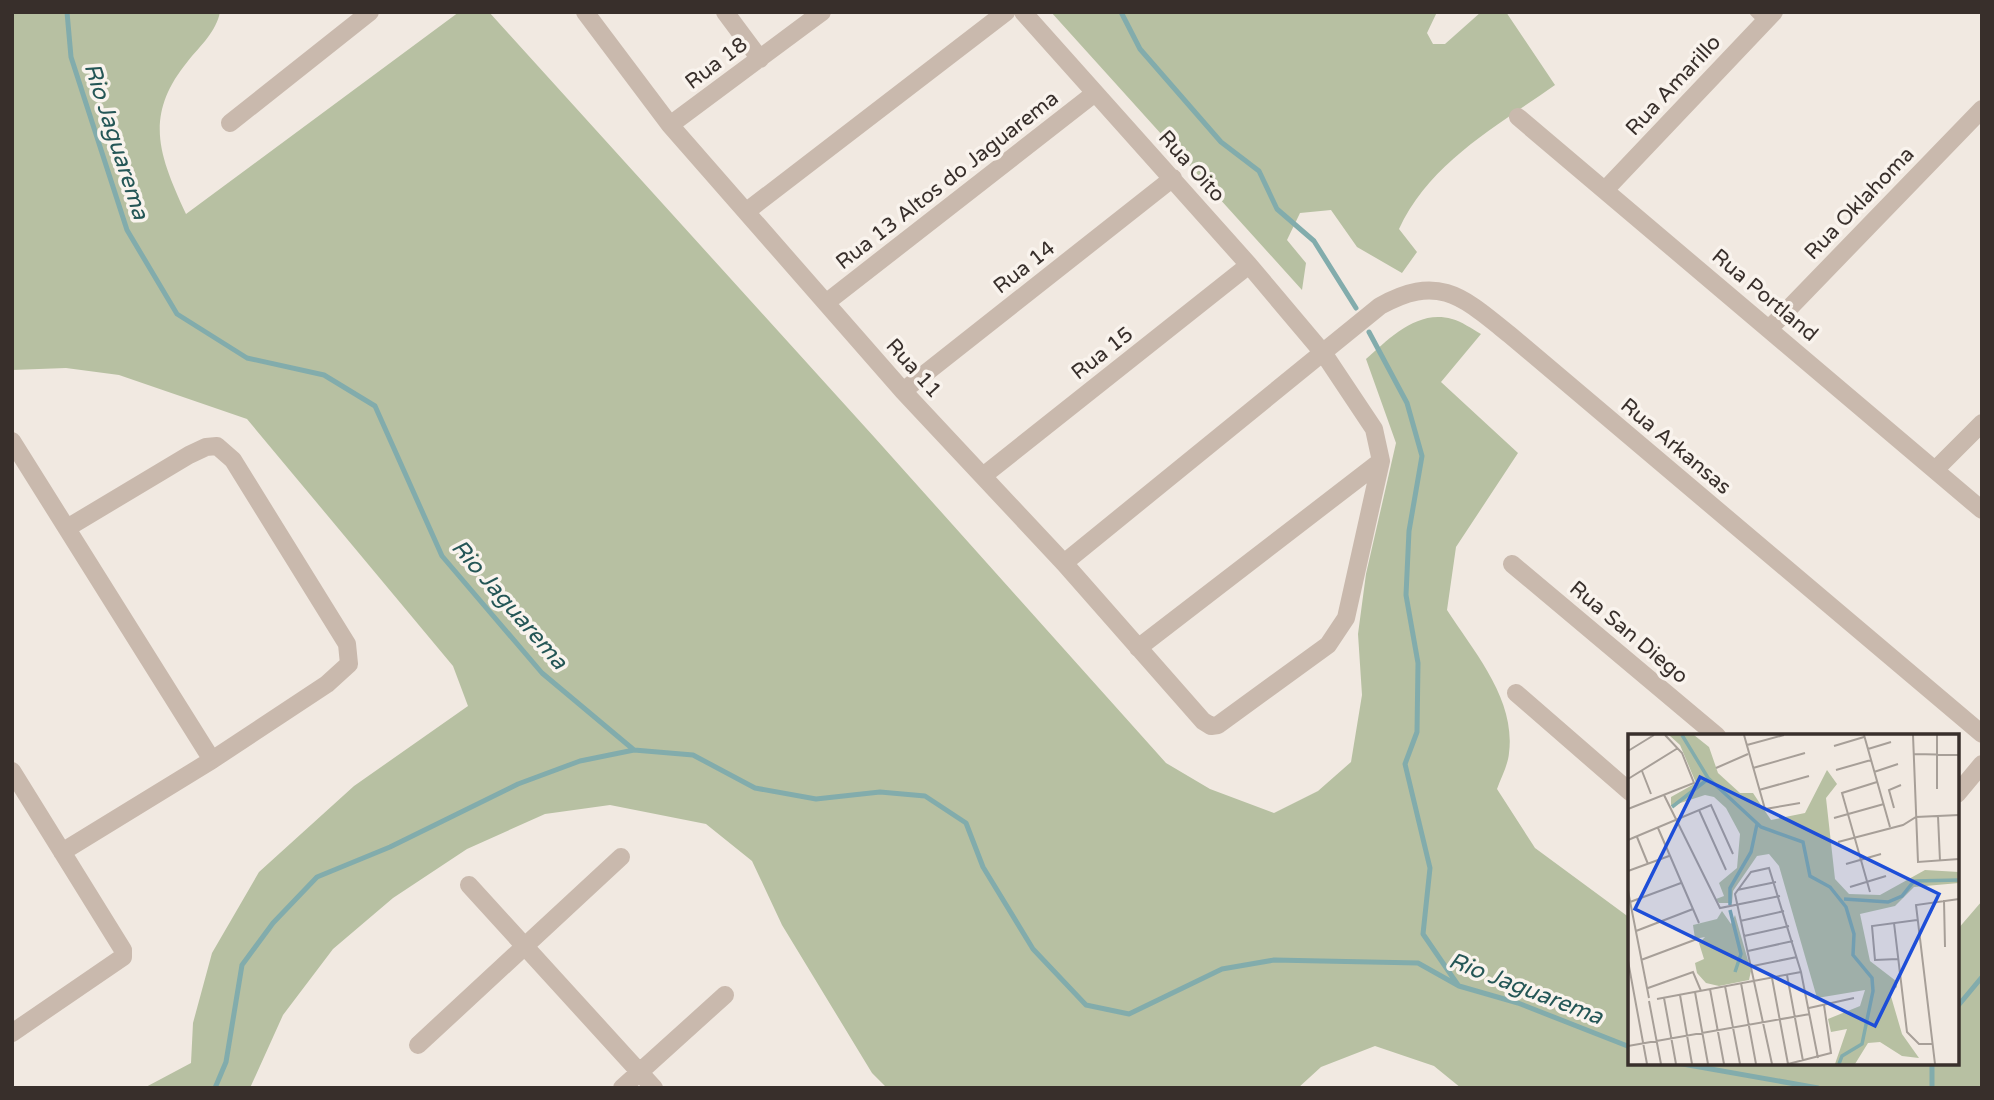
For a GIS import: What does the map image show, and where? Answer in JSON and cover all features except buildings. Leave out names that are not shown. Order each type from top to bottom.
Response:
[{"type":"street","points":[[230,123],[370,12]]},
{"type":"street","name":"Rua 11","points":[[585,12],[670,125],[904,391],[1064,563],[1203,721],[1211,726],[1229,719],[1328,645],[1339,632],[1346,618],[1381,461]]},
{"type":"street","points":[[725,12],[760,59]]},
{"type":"street","name":"Rua 18","points":[[670,125],[822,12]]},
{"type":"street","points":[[747,211],[1006,12]]},
{"type":"street","name":"Rua Oito","points":[[1023,12],[1173,178],[1324,354],[1374,429],[1381,449],[1381,461]]},
{"type":"street","name":"Rua Amarillo","points":[[1605,190],[1764,16]]},
{"type":"street","name":"Rua 13 Altos do Jaguarema","points":[[827,302],[1095,93]]},
{"type":"street","name":"Rua Oklahoma","points":[[1769,329],[1982,109]]},
{"type":"street","name":"Rua Portland","points":[[1518,117],[1982,510]]},
{"type":"street","name":"Rua 14","points":[[904,391],[1173,178]]},
{"type":"street","name":"Rua 15","points":[[983,476],[1249,265]]},
{"type":"street","name":"Rua Arkansas","points":[[1064,563],[1380,306],[1404,293],[1430,289],[1474,306],[1982,734]]},
{"type":"street","points":[[1936,469],[1982,423]]},
{"type":"street","points":[[12,441],[212,760]]},
{"type":"street","points":[[62,852],[212,760],[327,684],[349,664],[347,644],[233,460],[217,446],[206,447],[67,528]]},
{"type":"street","points":[[1138,648],[1381,461]]},
{"type":"street","name":"Rua San Diego","points":[[1512,564],[1715,734]]},
{"type":"street","points":[[1516,693],[1628,790]]},
{"type":"street","points":[[1959,792],[1982,764]]},
{"type":"street","points":[[12,771],[122,950],[123,957],[12,1033]]},
{"type":"street","points":[[418,1045],[621,857]]},
{"type":"street","points":[[469,885],[654,1088]]},
{"type":"street","points":[[622,1088],[725,995]]},
{"type":"green space","points":[[12,12],[220,12],[212,32],[174,81],[160,118],[163,154],[186,214],[459,12],[489,12],[1166,763],[1210,789],[1274,813],[1318,791],[1351,762],[1362,695],[1358,634],[1366,574],[1396,443],[1366,359],[1394,335],[1415,322],[1439,317],[1463,323],[1481,334],[1441,382],[1518,453],[1456,547],[1447,610],[1491,677],[1506,714],[1509,753],[1497,789],[1535,848],[1628,917],[1628,1065],[1959,1065],[1959,928],[1982,901],[1982,1088],[1461,1088],[1434,1066],[1375,1046],[1321,1067],[1298,1088],[887,1088],[872,1073],[782,925],[752,861],[706,824],[610,805],[545,814],[467,849],[393,898],[333,949],[283,1015],[250,1088],[144,1088],[191,1063],[193,1023],[212,953],[259,872],[354,786],[468,706],[453,666],[247,419],[119,375],[66,368],[12,370]]},
{"type":"green space","points":[[1051,12],[1437,12],[1427,33],[1433,44],[1445,44],[1481,12],[1506,12],[1555,85],[1467,147],[1428,184],[1399,229],[1417,252],[1402,273],[1357,247],[1331,210],[1300,213],[1287,240],[1306,263],[1302,290]]},
{"type":"waterway","name":"Rio Jaguarema","points":[[67,12],[71,57],[127,230],[177,314],[247,358],[324,375],[375,406],[442,556],[542,673],[634,750],[693,755],[755,788],[816,799],[880,792],[925,796],[966,823],[983,867],[1033,949],[1086,1005],[1129,1014],[1222,969],[1274,960],[1418,963],[1459,986],[1518,1003],[1628,1046]]},
{"type":"waterway","points":[[1121,12],[1140,49],[1221,142],[1259,171],[1277,209],[1314,241],[1356,308]]},
{"type":"waterway","points":[[1369,332],[1407,403],[1422,456],[1409,531],[1406,595],[1418,663],[1417,732],[1405,764],[1430,868],[1423,934],[1458,985]]},
{"type":"waterway","points":[[215,1088],[226,1062],[242,965],[273,923],[317,877],[390,847],[518,784],[580,761],[634,750]]},
{"type":"waterway","points":[[1959,1005],[1982,977]]},
{"type":"waterway","name":"Rio Jaguarema","points":[[1688,1065],[1818,1088]]},
{"type":"waterway","points":[[1932,1065],[1932,1088]]}]
